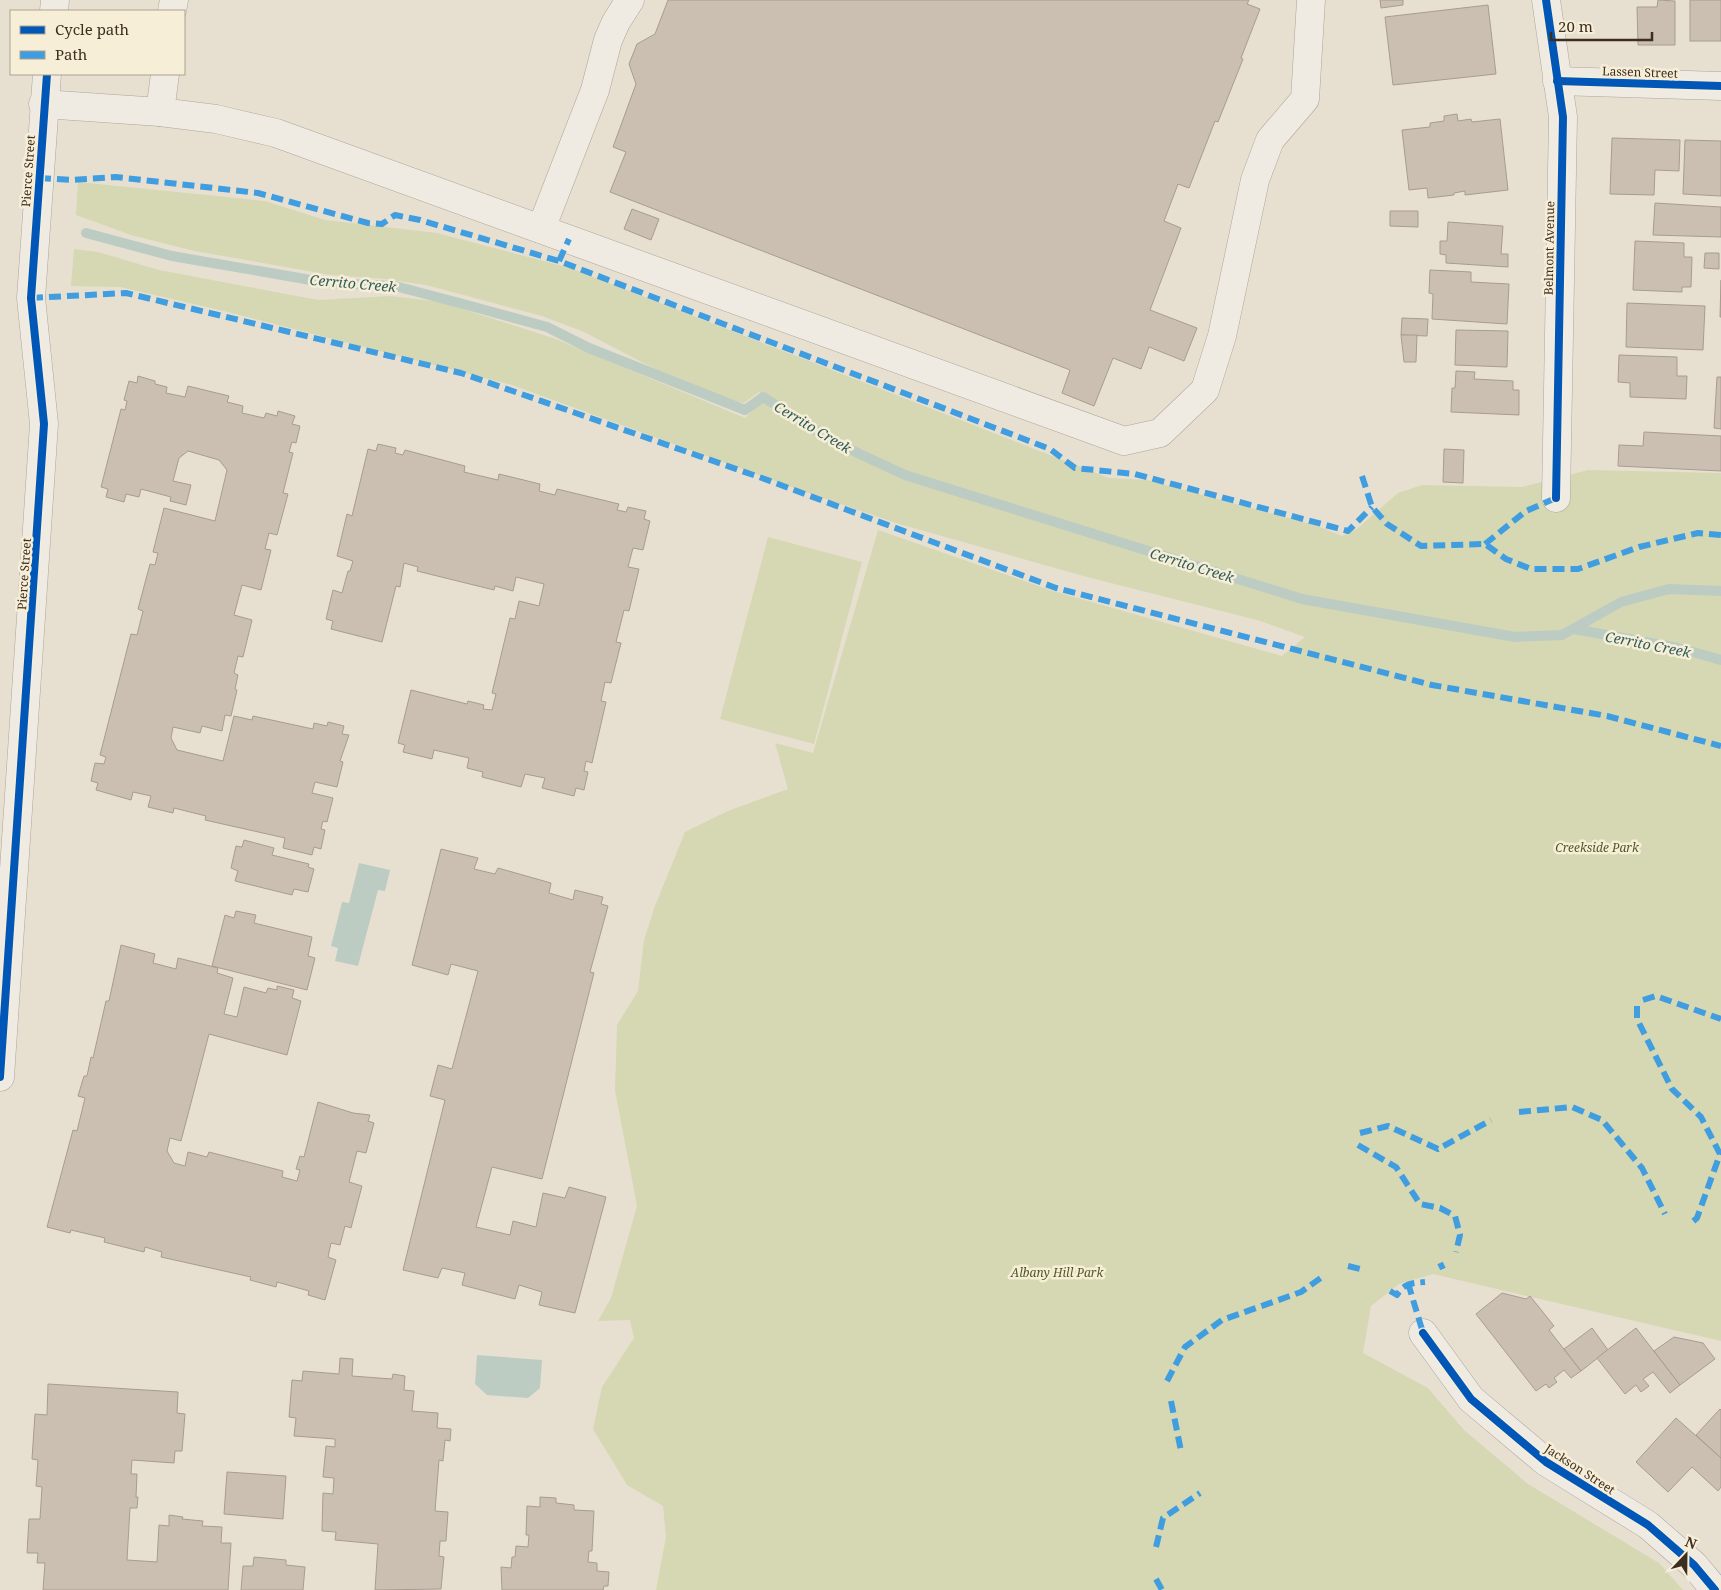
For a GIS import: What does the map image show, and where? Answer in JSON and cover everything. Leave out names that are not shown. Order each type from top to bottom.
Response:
[{"type":"street","points":[[541,229],[594,90],[608,40],[616,22],[630,0]]},
{"type":"street","points":[[43,104],[160,112],[216,119],[276,133],[1124,441],[1160,433],[1205,390],[1222,336],[1255,180],[1270,140],[1305,99],[1311,0]]},
{"type":"street","name":"Belmont Avenue","points":[[1546,0],[1563,117],[1556,498]]},
{"type":"street","name":"Pierce Street","points":[[0,1077],[44,424],[31,298],[43,104],[47,75]]},
{"type":"street","points":[[160,112],[165,75]]},
{"type":"street","name":"Lassen Street","points":[[1557,81],[1721,86]]},
{"type":"street","name":"Jackson Street","points":[[1423,1333],[1470,1399],[1546,1462],[1648,1526],[1694,1565],[1715,1590]]},
{"type":"green space","name":"Albany Hill Park","points":[[78,182],[265,201],[325,220],[437,233],[570,268],[1109,478],[1147,480],[1318,526],[1342,536],[1357,529],[1398,493],[1422,485],[1522,487],[1588,470],[1721,473],[1721,1341],[1433,1274],[1399,1284],[1371,1306],[1363,1353],[1428,1388],[1464,1430],[1528,1484],[1659,1563],[1683,1590],[656,1590],[666,1537],[663,1506],[627,1485],[593,1429],[602,1387],[634,1338],[630,1320],[598,1321],[611,1298],[637,1206],[615,1090],[617,1025],[638,991],[644,940],[655,906],[685,832],[728,811],[788,789],[775,743],[813,753],[878,530],[1053,591],[1282,656],[1305,637],[1257,620],[1087,577],[899,524],[797,489],[512,385],[224,311],[120,287],[71,286],[74,249],[98,252],[159,270],[318,300],[390,296],[441,302],[556,339],[745,418],[766,397],[759,392],[744,403],[727,399],[657,370],[584,332],[542,316],[426,285],[385,279],[331,275],[194,251],[131,235],[76,215]]},
{"type":"green space","points":[[768,537],[862,562],[814,744],[720,719]]},
{"type":"shaded area","points":[[359,863],[390,870],[385,891],[378,890],[358,966],[335,961],[338,948],[331,946],[342,902],[349,903]]},
{"type":"shaded area","points":[[477,1355],[542,1360],[540,1388],[528,1398],[487,1395],[475,1384]]},
{"type":"building","points":[[668,0],[1249,0],[1247,4],[1260,9],[1241,58],[1243,59],[1218,122],[1215,121],[1189,188],[1178,184],[1164,221],[1181,228],[1150,310],[1197,328],[1184,361],[1149,347],[1141,369],[1113,358],[1094,406],[1062,393],[1070,370],[610,192],[626,152],[613,147],[636,84],[629,64],[637,44],[655,34]]},
{"type":"building","points":[[1380,0],[1403,0],[1403,5],[1381,8]]},
{"type":"building","points":[[1658,0],[1675,1],[1675,45],[1638,45],[1637,7],[1657,7]]},
{"type":"building","points":[[1690,0],[1721,0],[1721,41],[1690,41]]},
{"type":"building","points":[[1488,5],[1496,74],[1393,85],[1385,17]]},
{"type":"building","points":[[1457,114],[1458,121],[1471,119],[1472,122],[1500,119],[1508,190],[1465,195],[1465,191],[1454,193],[1454,195],[1428,198],[1427,188],[1409,190],[1402,130],[1430,127],[1430,123],[1444,121],[1444,116]]},
{"type":"building","points":[[1612,138],[1680,140],[1679,171],[1655,170],[1654,195],[1610,194]]},
{"type":"building","points":[[1685,140],[1721,141],[1721,196],[1683,194]]},
{"type":"building","points":[[1655,203],[1721,207],[1721,237],[1653,235]]},
{"type":"building","points":[[632,209],[659,219],[651,240],[624,229]]},
{"type":"building","points":[[1390,211],[1418,211],[1418,227],[1390,226]]},
{"type":"building","points":[[1448,222],[1503,226],[1501,254],[1508,254],[1508,267],[1446,263],[1446,255],[1440,254],[1440,241],[1447,241]]},
{"type":"building","points":[[1635,241],[1684,243],[1684,257],[1692,257],[1691,287],[1682,287],[1682,292],[1633,290]]},
{"type":"building","points":[[1705,253],[1719,253],[1719,269],[1704,268]]},
{"type":"building","points":[[1430,270],[1471,272],[1471,282],[1509,284],[1507,324],[1432,319],[1433,294],[1429,293]]},
{"type":"building","points":[[1721,280],[1721,317],[1720,317]]},
{"type":"building","points":[[1627,303],[1705,306],[1703,350],[1626,347]]},
{"type":"building","points":[[1402,318],[1428,319],[1427,336],[1401,335]]},
{"type":"building","points":[[1456,330],[1508,331],[1507,367],[1455,365]]},
{"type":"building","points":[[1401,335],[1417,335],[1416,362],[1404,362]]},
{"type":"building","points":[[1619,355],[1677,357],[1677,376],[1687,376],[1686,399],[1630,397],[1630,383],[1618,382]]},
{"type":"building","points":[[1456,371],[1475,372],[1474,379],[1513,381],[1513,390],[1519,390],[1519,415],[1451,412],[1452,388],[1455,388]]},
{"type":"building","points":[[138,376],[167,387],[166,393],[185,397],[188,386],[229,396],[227,402],[243,406],[242,413],[264,418],[266,413],[277,416],[278,411],[295,416],[292,424],[300,426],[296,443],[292,442],[289,452],[293,453],[283,493],[288,494],[277,535],[269,533],[265,549],[271,550],[261,590],[242,585],[234,615],[252,620],[243,657],[238,656],[234,673],[238,675],[235,689],[237,690],[231,716],[225,715],[222,731],[202,726],[200,733],[173,727],[171,738],[177,750],[223,761],[234,716],[252,720],[253,716],[313,729],[314,723],[327,726],[328,722],[344,726],[342,734],[349,735],[340,761],[343,762],[337,787],[315,782],[312,793],[333,798],[327,822],[323,821],[321,829],[325,830],[321,849],[314,847],[312,855],[283,848],[285,838],[205,820],[206,816],[174,808],[173,813],[148,807],[151,796],[133,792],[131,800],[96,790],[98,783],[91,781],[95,763],[104,764],[106,757],[100,755],[131,634],[137,635],[143,611],[138,609],[150,564],[155,565],[158,553],[153,552],[164,508],[215,521],[227,470],[219,460],[188,451],[179,458],[173,481],[191,485],[186,505],[170,501],[171,497],[141,489],[139,497],[126,494],[124,502],[106,497],[108,489],[101,487],[121,409],[125,410],[127,401],[124,400],[129,381],[137,383]]},
{"type":"building","points":[[1717,377],[1721,377],[1721,429],[1714,428]]},
{"type":"building","points":[[1644,432],[1721,436],[1721,471],[1618,466],[1619,445],[1643,446]]},
{"type":"building","points":[[378,444],[396,448],[395,453],[403,455],[405,450],[465,466],[464,472],[498,480],[499,474],[540,484],[539,491],[555,495],[557,489],[619,504],[617,510],[626,512],[628,507],[646,511],[644,519],[650,521],[643,550],[633,548],[628,567],[639,569],[629,611],[624,610],[616,642],[621,643],[611,683],[605,682],[601,701],[606,702],[592,763],[586,761],[584,771],[588,772],[584,790],[576,788],[574,796],[542,788],[545,778],[525,774],[521,787],[482,777],[483,772],[467,768],[469,758],[434,750],[432,759],[403,752],[405,745],[398,743],[411,690],[467,704],[468,701],[484,705],[483,709],[492,710],[496,694],[492,693],[510,618],[515,619],[519,601],[539,606],[544,584],[516,577],[513,591],[495,586],[494,590],[417,571],[418,567],[404,563],[400,587],[396,586],[382,642],[331,629],[333,621],[326,619],[333,590],[342,593],[353,561],[337,556],[347,514],[352,516],[368,449],[376,451]]},
{"type":"building","points":[[1444,449],[1464,450],[1463,483],[1443,482]]},
{"type":"building","points":[[244,840],[274,848],[272,855],[309,864],[308,867],[314,869],[308,892],[294,889],[292,895],[235,881],[238,871],[231,868],[236,846],[242,847]]},
{"type":"building","points":[[441,849],[478,858],[474,869],[495,874],[498,868],[551,883],[549,893],[573,900],[575,890],[603,897],[601,904],[608,906],[590,972],[594,973],[542,1179],[492,1167],[476,1227],[510,1235],[513,1221],[536,1227],[543,1193],[565,1198],[569,1187],[606,1197],[575,1313],[539,1305],[542,1292],[519,1285],[515,1299],[462,1285],[465,1273],[442,1268],[438,1278],[403,1270],[445,1100],[430,1096],[438,1065],[452,1069],[478,971],[451,964],[448,975],[412,965]]},
{"type":"building","points":[[236,911],[256,915],[254,923],[312,937],[308,956],[315,958],[307,990],[212,966],[225,915],[234,918]]},
{"type":"building","points":[[121,945],[155,954],[153,963],[176,969],[178,958],[218,968],[217,973],[233,978],[224,1014],[237,1017],[244,987],[266,993],[268,988],[277,990],[277,986],[294,990],[292,998],[301,1001],[287,1055],[209,1034],[181,1141],[170,1138],[167,1151],[174,1163],[185,1166],[188,1152],[207,1157],[209,1152],[283,1171],[282,1177],[297,1181],[300,1170],[296,1169],[300,1156],[304,1157],[318,1102],[353,1113],[370,1115],[368,1121],[374,1123],[366,1153],[357,1151],[349,1182],[362,1186],[351,1228],[345,1226],[340,1245],[331,1243],[328,1257],[336,1260],[325,1300],[308,1295],[309,1291],[277,1282],[276,1287],[250,1280],[251,1277],[161,1257],[162,1252],[145,1247],[144,1252],[104,1242],[105,1238],[71,1230],[70,1233],[47,1227],[73,1130],[77,1131],[85,1098],[78,1096],[84,1076],[87,1076],[91,1057],[93,1058],[106,1001],[109,1001]]},
{"type":"building","points":[[1502,1293],[1526,1299],[1530,1296],[1554,1326],[1549,1330],[1581,1371],[1571,1378],[1564,1370],[1554,1378],[1557,1382],[1549,1388],[1546,1384],[1536,1391],[1476,1314]]},
{"type":"building","points":[[1592,1328],[1608,1350],[1581,1371],[1564,1349]]},
{"type":"building","points":[[1636,1328],[1680,1385],[1670,1393],[1653,1372],[1643,1379],[1649,1386],[1641,1392],[1636,1385],[1625,1394],[1597,1358]]},
{"type":"building","points":[[1674,1337],[1703,1343],[1715,1359],[1680,1385],[1654,1351]]},
{"type":"building","points":[[340,1358],[353,1359],[352,1376],[392,1379],[393,1374],[405,1376],[404,1390],[414,1391],[412,1411],[438,1413],[437,1428],[451,1429],[450,1441],[445,1440],[443,1461],[439,1460],[435,1511],[448,1512],[446,1541],[440,1541],[439,1556],[444,1557],[441,1589],[375,1590],[378,1544],[335,1540],[336,1532],[322,1531],[323,1493],[333,1494],[334,1478],[323,1477],[326,1446],[335,1447],[335,1439],[294,1436],[296,1418],[289,1417],[292,1380],[302,1381],[303,1371],[339,1374]]},
{"type":"building","points":[[48,1384],[178,1392],[177,1413],[185,1414],[182,1451],[175,1451],[174,1463],[132,1460],[131,1474],[137,1474],[136,1497],[138,1497],[137,1508],[130,1508],[127,1560],[157,1562],[159,1525],[169,1526],[169,1515],[183,1517],[182,1519],[203,1521],[202,1526],[222,1527],[221,1543],[231,1543],[228,1590],[43,1590],[45,1563],[37,1563],[38,1553],[27,1553],[29,1519],[40,1519],[42,1487],[36,1486],[38,1460],[32,1459],[35,1414],[47,1415]]},
{"type":"building","points":[[1721,1410],[1721,1458],[1696,1435]]},
{"type":"building","points":[[1676,1418],[1721,1458],[1721,1487],[1718,1491],[1692,1467],[1668,1492],[1636,1462]]},
{"type":"building","points":[[227,1472],[286,1476],[283,1519],[224,1514]]},
{"type":"building","points":[[540,1497],[556,1498],[556,1503],[574,1505],[574,1510],[594,1511],[592,1551],[589,1551],[588,1562],[597,1563],[597,1571],[609,1572],[608,1586],[604,1586],[603,1590],[502,1590],[501,1567],[511,1568],[516,1546],[528,1547],[529,1535],[526,1535],[527,1506],[540,1507]]},
{"type":"building","points":[[254,1557],[286,1560],[286,1565],[305,1567],[303,1590],[241,1590],[243,1566],[253,1566]]},
{"type":"waterway","name":"Cerrito Creek","points":[[86,233],[172,256],[328,283],[395,286],[547,327],[589,348],[745,410],[763,397],[834,442],[905,475],[1302,599],[1515,637],[1562,635],[1621,602],[1669,589],[1721,591]]},
{"type":"waterway","name":"Cerrito Creek","points":[[1574,629],[1678,648],[1721,660]]},
{"type":"marked path","points":[[39,178],[72,180],[116,177],[258,193],[368,223],[382,224],[395,215],[420,220],[559,261],[1050,449],[1075,468],[1135,474],[1348,531],[1372,507]]},
{"type":"marked path","points":[[559,261],[569,239]]},
{"type":"marked path","points":[[31,298],[126,293],[461,373],[762,478],[1056,588],[1432,685],[1607,716],[1721,746]]},
{"type":"marked path","points":[[1362,476],[1372,507],[1387,524],[1421,546],[1485,544],[1506,559],[1531,569],[1578,569],[1639,547],[1698,533],[1721,535]]},
{"type":"marked path","points":[[1485,544],[1526,511],[1556,498]]},
{"type":"marked path","points":[[1643,1000],[1656,996],[1721,1019]]},
{"type":"marked path","points":[[1637,1006],[1637,1019],[1672,1089],[1701,1117],[1720,1154],[1697,1218],[1690,1224]]},
{"type":"marked path","points":[[1519,1112],[1572,1107],[1602,1120],[1642,1168],[1665,1214]]},
{"type":"marked path","points":[[1360,1133],[1388,1126],[1438,1149],[1491,1120]]},
{"type":"marked path","points":[[1358,1145],[1396,1167],[1420,1204],[1440,1208],[1455,1216],[1460,1235],[1456,1252]]},
{"type":"marked path","points":[[1440,1263],[1443,1269]]},
{"type":"marked path","points":[[1348,1266],[1360,1269]]},
{"type":"marked path","points":[[1167,1381],[1185,1347],[1222,1320],[1301,1292],[1322,1277]]},
{"type":"marked path","points":[[1390,1291],[1397,1295],[1406,1286],[1425,1282]]},
{"type":"marked path","points":[[1408,1283],[1423,1333]]},
{"type":"marked path","points":[[1171,1401],[1181,1451]]},
{"type":"marked path","points":[[1156,1547],[1163,1518],[1200,1493]]},
{"type":"marked path","points":[[1156,1579],[1162,1590]]},
{"type":"cycle path","points":[[1546,0],[1563,117],[1556,498]]},
{"type":"cycle path","points":[[0,1077],[44,424],[31,298],[47,75]]},
{"type":"cycle path","points":[[1557,81],[1721,86]]},
{"type":"cycle path","points":[[1423,1333],[1471,1399],[1546,1462],[1648,1525],[1694,1565],[1715,1590]]},
{"type":"park label","name":"Creekside Park","points":[[1597,847]]}]
